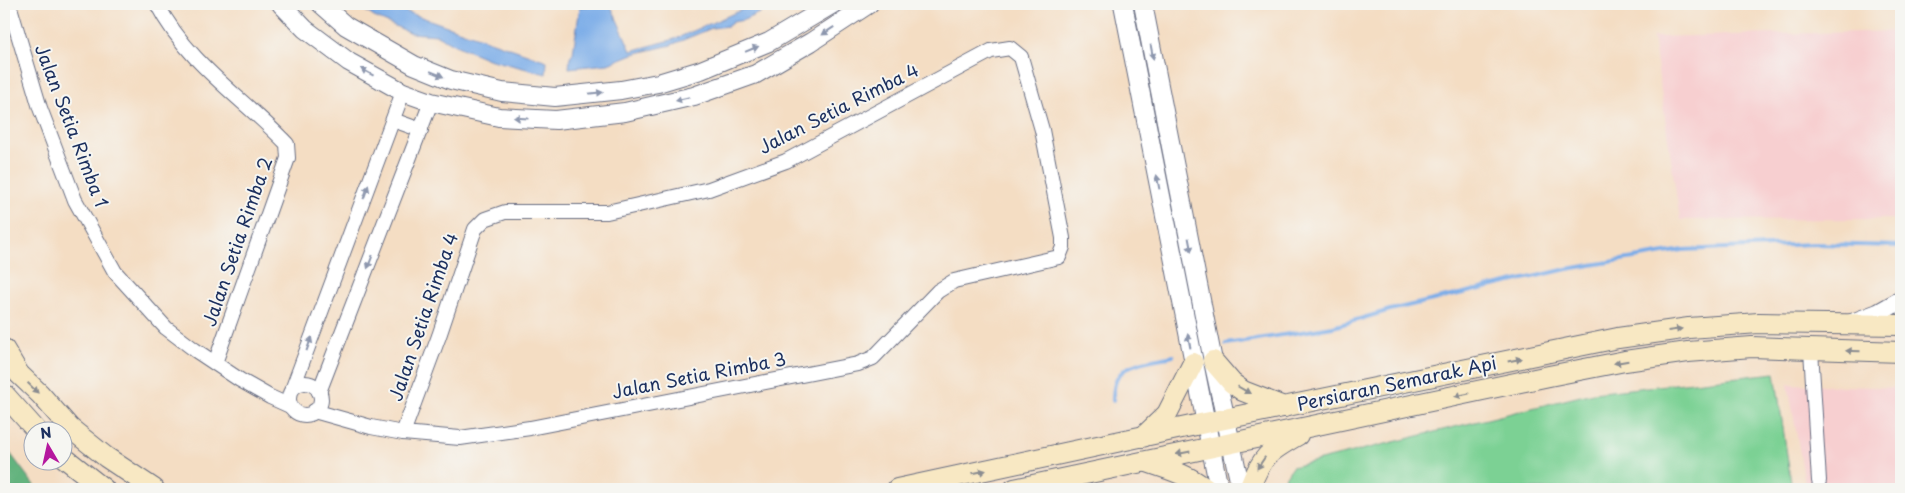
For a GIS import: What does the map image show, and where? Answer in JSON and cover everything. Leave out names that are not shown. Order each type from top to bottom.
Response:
[{"type":"main road","name":"Persiaran Semarak Api","points":[[897,489],[1618,338],[1689,328],[1759,323],[1901,325]]},
{"type":"main road","name":"Persiaran Semarak Api","points":[[1014,489],[1625,361],[1688,352],[1752,347],[1901,352]]},
{"type":"main road","points":[[4,349],[19,374],[40,394],[70,428],[106,457],[154,489]]},
{"type":"main road","points":[[1213,361],[1232,383],[1243,391],[1284,407]]},
{"type":"main road","points":[[1143,437],[1167,414],[1193,363]]},
{"type":"main road","points":[[4,394],[27,420]]},
{"type":"main road","points":[[1249,489],[1258,467],[1271,451],[1313,426]]},
{"type":"main road","points":[[1145,461],[1175,471],[1199,483],[1206,489]]},
{"type":"main road","points":[[72,464],[104,489]]},
{"type":"street","name":"Jalan Setia Rimba 1","points":[[8,4],[40,108],[75,200],[115,272],[166,328],[194,350],[248,384],[290,406]]},
{"type":"street","name":"Jalan Setia Rimba 2","points":[[157,4],[164,17],[195,59],[287,144],[288,158],[215,363]]},
{"type":"street","points":[[280,4],[305,28],[349,62],[403,92],[431,102],[499,117],[556,120],[625,112],[694,96],[756,74],[811,42],[869,4]]},
{"type":"street","points":[[321,4],[346,26],[414,65],[451,80],[502,92],[555,97],[621,90],[658,83],[701,70],[768,42],[833,4]]},
{"type":"street","points":[[1123,4],[1219,489]]},
{"type":"street","points":[[1143,4],[1213,361],[1241,489]]},
{"type":"street","name":"Jalan Setia Rimba 4","points":[[403,433],[439,336],[475,229],[485,219],[505,212],[607,212],[710,189],[786,161],[991,52],[1010,48],[1020,58],[1042,130],[1063,238],[1063,247],[1059,257]]},
{"type":"street","points":[[403,92],[289,398],[290,406],[301,414],[314,412],[320,403],[319,392],[431,102]]},
{"type":"street","points":[[393,120],[421,130]]},
{"type":"street","name":"Jalan Setia Rimba 3","points":[[314,412],[371,427],[403,433],[460,438],[530,428],[858,364],[873,358],[938,291],[954,281],[1059,257]]},
{"type":"street","points":[[1850,324],[1878,313],[1901,300]]},
{"type":"street","points":[[1811,350],[1819,481]]},
{"type":"street","points":[[292,390],[303,383],[310,384],[319,392]]},
{"type":"shaded area","points":[[1901,31],[1901,219],[1680,220],[1653,37]]},
{"type":"shaded area","points":[[1788,384],[1901,388],[1901,489],[1806,489]]},
{"type":"green space","points":[[1775,373],[1792,489],[1278,489],[1292,467],[1593,393]]},
{"type":"green space","points":[[4,445],[37,489],[4,489]]},
{"type":"water","points":[[356,4],[384,4],[547,61],[546,74],[488,59],[437,35],[411,33],[374,17]]},
{"type":"water","points":[[610,4],[631,51],[675,39],[755,4],[769,4],[761,12],[744,20],[733,22],[728,26],[712,28],[671,45],[633,54],[608,64],[569,68],[580,7]]},
{"type":"waterway","points":[[1226,344],[1333,327],[1390,310],[1567,269],[1683,250],[1813,244],[1901,246]]},
{"type":"waterway","points":[[1113,400],[1116,380],[1125,370],[1137,364],[1173,356]]}]
